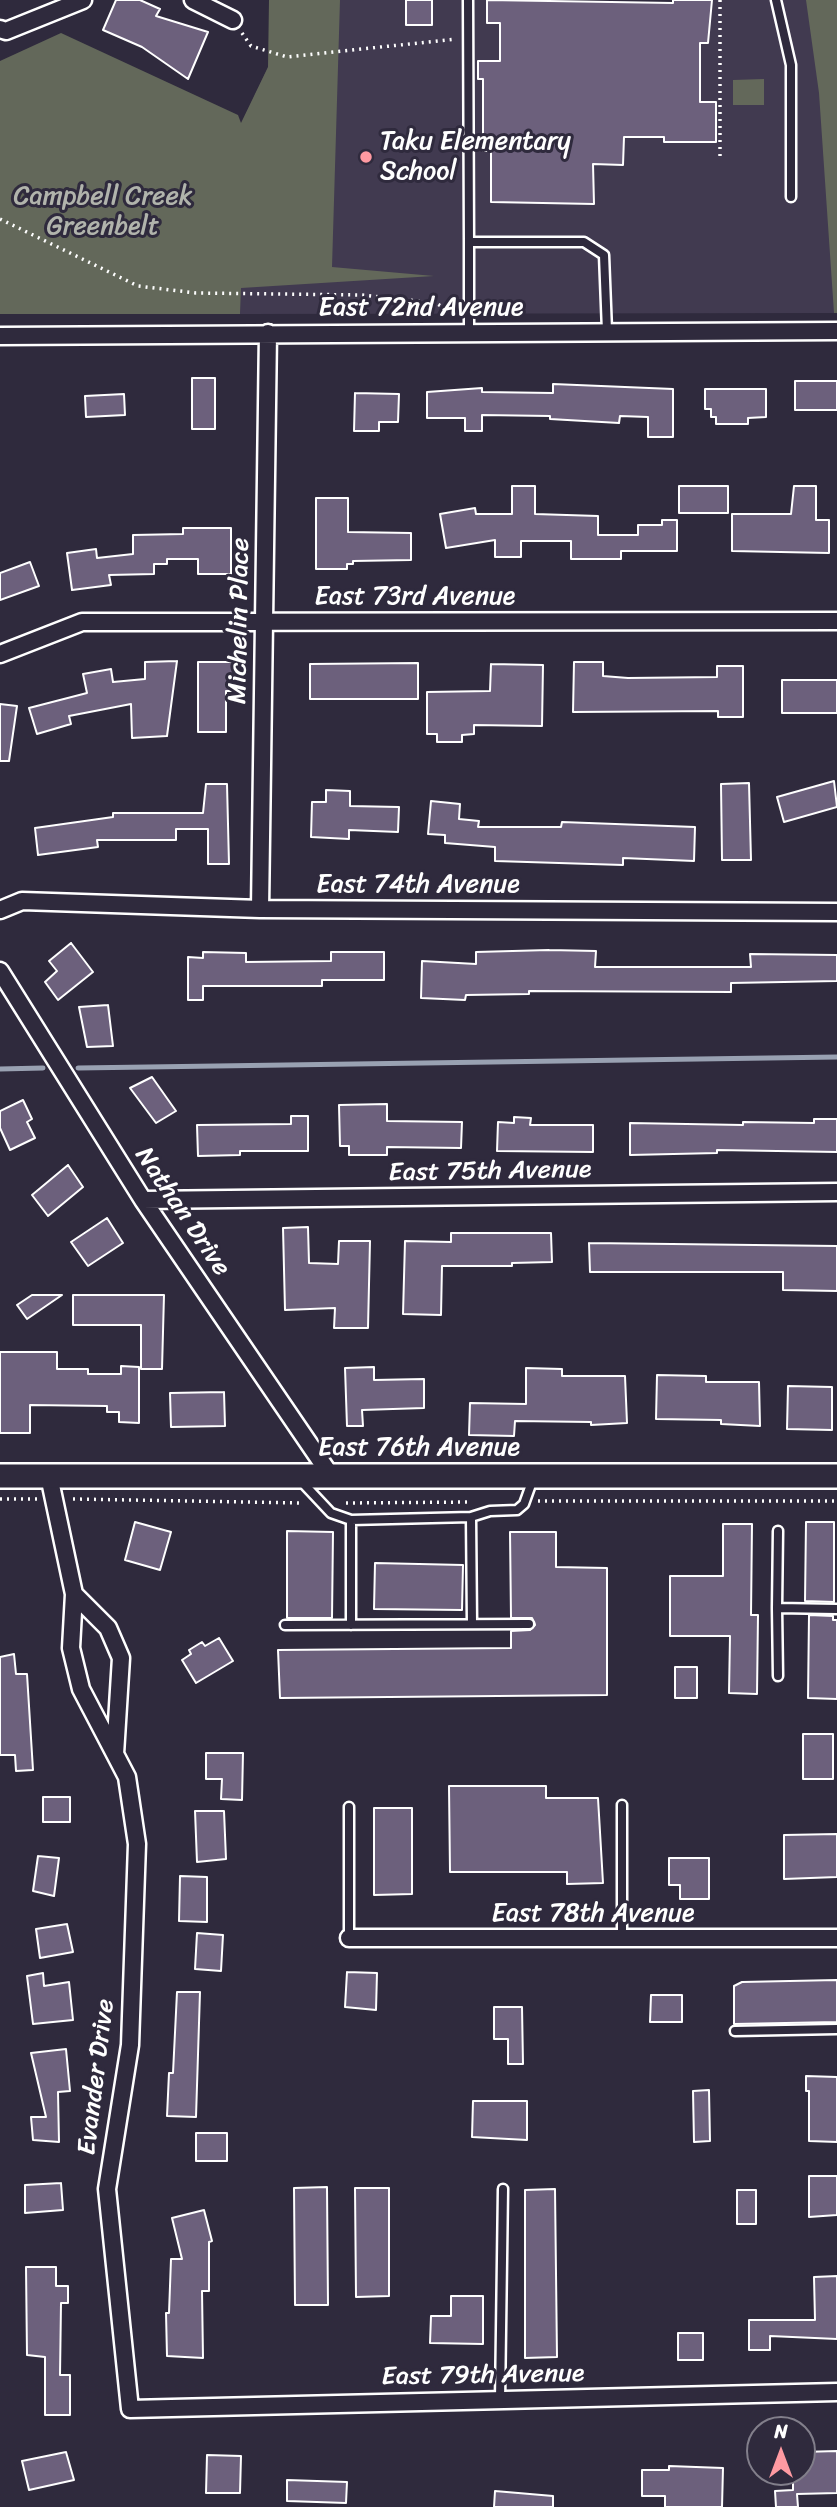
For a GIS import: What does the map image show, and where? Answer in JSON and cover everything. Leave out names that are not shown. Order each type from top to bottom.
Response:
[{"type":"street","points":[[0,29],[6,31],[83,0]]},
{"type":"street","points":[[193,0],[233,20]]},
{"type":"street","name":"East 72nd Avenue","points":[[2,335],[837,331]]},
{"type":"street","name":"Michelin Place","points":[[260,909],[268,333]]},
{"type":"street","name":"East 73rd Avenue","points":[[0,654],[82,622],[837,621]]},
{"type":"street","name":"East 74th Avenue","points":[[0,910],[22,901],[260,909],[837,912]]},
{"type":"street","name":"Nathan Drive","points":[[0,971],[143,1200],[331,1476]]},
{"type":"street","name":"East 75th Avenue","points":[[143,1200],[837,1192]]},
{"type":"street","name":"East 76th Avenue","points":[[0,1476],[50,1487],[296,1476],[837,1476]]},
{"type":"street","name":"Evander Drive","points":[[50,1487],[74,1594],[71,1647],[82,1689],[127,1777],[137,1844],[130,2045],[107,2189],[130,2409]]},
{"type":"street","name":"Evander Drive","points":[[74,1594],[108,1628],[121,1658],[115,1754]]},
{"type":"street","name":"East 78th Avenue","points":[[349,1938],[837,1938]]},
{"type":"street","name":"East 79th Avenue","points":[[130,2409],[837,2392]]},
{"type":"lane","points":[[468,0],[469,332]]},
{"type":"lane","points":[[776,0],[791,65],[791,197]]},
{"type":"lane","points":[[469,242],[584,242],[604,256],[607,331]]},
{"type":"lane","points":[[296,1476],[331,1513],[351,1520],[471,1517],[489,1511],[517,1510],[526,1501],[534,1476]]},
{"type":"lane","points":[[471,1517],[472,1624]]},
{"type":"lane","points":[[351,1520],[351,1625]]},
{"type":"lane","points":[[778,1531],[778,1676]]},
{"type":"lane","points":[[777,1608],[837,1609]]},
{"type":"lane","points":[[285,1625],[529,1624]]},
{"type":"lane","points":[[622,1805],[622,1940]]},
{"type":"lane","points":[[349,1807],[349,1938]]},
{"type":"lane","points":[[735,2031],[837,2029]]},
{"type":"lane","points":[[500,2400],[503,2189]]},
{"type":"path","points":[[720,0],[720,161]]},
{"type":"path","points":[[233,20],[251,46],[287,57],[468,37]]},
{"type":"path","points":[[0,219],[138,286],[196,293],[362,295],[436,303],[451,312]]},
{"type":"path","points":[[0,1499],[50,1487],[319,1503],[484,1502]]},
{"type":"path","points":[[526,1501],[837,1501]]},
{"type":"shaded area","name":"Taku Elementary School","points":[[300,0],[487,0],[487,23],[500,23],[500,61],[478,79],[483,79],[483,151],[491,151],[491,202],[593,204],[593,164],[624,137],[664,137],[664,142],[716,142],[716,102],[700,102],[700,43],[708,42],[712,0],[837,0],[834,313],[240,314],[241,124]]},
{"type":"green space","name":"Campbell Creek Greenbelt","points":[[269,0],[340,0],[332,267],[434,276],[241,288],[240,314],[0,314],[0,61],[61,33],[238,115],[241,123],[268,67]]},
{"type":"green space","points":[[806,0],[837,0],[837,313],[834,313],[819,93]]},
{"type":"green space","points":[[764,79],[764,105],[733,105],[733,80]]},
{"type":"building","points":[[116,0],[140,0],[160,9],[156,16],[208,32],[188,79],[142,47],[103,30]]},
{"type":"building","points":[[406,0],[432,0],[432,25],[406,25]]},
{"type":"building","name":"Taku Elementary School","points":[[487,0],[673,3],[673,0],[712,0],[708,43],[700,43],[700,102],[716,102],[716,142],[664,142],[664,137],[624,137],[623,165],[593,164],[594,204],[491,202],[491,151],[483,151],[483,79],[478,79],[478,61],[500,61],[500,23],[487,23]]},
{"type":"building","points":[[192,378],[215,378],[215,429],[192,429]]},
{"type":"building","points":[[795,381],[837,381],[837,410],[795,410]]},
{"type":"building","points":[[553,384],[673,389],[673,437],[648,437],[648,417],[620,416],[619,423],[550,419],[550,416],[482,415],[482,431],[465,431],[465,418],[427,418],[427,392],[482,388],[482,392],[553,393]]},
{"type":"building","points":[[705,389],[766,389],[766,417],[748,418],[748,424],[716,424],[716,417],[711,417],[711,409],[705,409]]},
{"type":"building","points":[[355,393],[399,394],[398,422],[379,422],[379,431],[354,431]]},
{"type":"building","points":[[124,394],[125,415],[86,417],[85,396]]},
{"type":"building","points":[[512,486],[535,486],[535,514],[598,516],[598,535],[638,535],[638,525],[662,525],[662,520],[677,520],[677,551],[621,551],[621,559],[571,559],[571,541],[521,541],[521,557],[495,557],[495,540],[446,548],[440,514],[475,508],[476,514],[512,514]]},
{"type":"building","points":[[679,486],[728,486],[728,513],[679,513]]},
{"type":"building","points":[[794,486],[816,486],[816,520],[829,520],[829,553],[732,551],[732,514],[791,514]]},
{"type":"building","points":[[316,498],[348,498],[348,532],[411,533],[411,560],[353,561],[353,564],[347,564],[347,569],[316,569]]},
{"type":"building","points":[[183,528],[231,528],[231,574],[198,574],[198,559],[167,559],[167,564],[154,564],[154,574],[109,575],[111,585],[72,590],[67,553],[96,549],[97,558],[133,554],[133,535],[183,534]]},
{"type":"building","points":[[30,562],[39,586],[0,600],[0,573]]},
{"type":"building","points":[[177,661],[167,736],[132,738],[131,704],[69,716],[71,724],[37,734],[29,708],[87,693],[83,674],[111,669],[113,682],[145,679],[145,662]]},
{"type":"building","points":[[198,662],[237,662],[238,691],[226,691],[226,732],[198,732]]},
{"type":"building","points":[[574,662],[603,662],[603,676],[628,678],[717,677],[717,666],[743,666],[743,717],[718,717],[718,711],[573,712]]},
{"type":"building","points":[[418,663],[418,699],[310,699],[310,664]]},
{"type":"building","points":[[491,664],[543,665],[542,726],[474,725],[474,734],[462,735],[462,742],[437,742],[437,734],[427,734],[427,692],[490,691]]},
{"type":"building","points":[[782,680],[837,680],[837,713],[782,713]]},
{"type":"building","points":[[0,704],[17,706],[9,761],[0,761]]},
{"type":"building","points":[[834,781],[837,807],[784,822],[777,797]]},
{"type":"building","points":[[749,783],[751,860],[722,860],[721,784]]},
{"type":"building","points":[[206,784],[227,784],[229,864],[208,864],[208,829],[176,829],[176,840],[97,840],[98,847],[38,855],[35,828],[113,817],[113,813],[203,813]]},
{"type":"building","points":[[326,790],[350,791],[350,806],[399,807],[398,832],[349,830],[349,839],[311,837],[312,802],[326,802]]},
{"type":"building","points":[[431,801],[460,804],[459,819],[479,821],[478,827],[561,827],[562,822],[695,827],[694,861],[623,858],[623,865],[495,861],[495,847],[445,843],[445,835],[428,834]]},
{"type":"building","points":[[71,943],[93,972],[58,1000],[45,982],[57,971],[49,961]]},
{"type":"building","points":[[596,951],[595,967],[751,967],[750,954],[837,955],[837,981],[731,983],[731,992],[529,991],[529,994],[466,995],[465,1000],[421,998],[422,961],[476,964],[476,952]]},
{"type":"building","points":[[203,952],[246,953],[246,962],[331,961],[331,952],[384,952],[384,980],[322,980],[322,986],[203,986],[203,1000],[188,1000],[188,957],[203,958]]},
{"type":"building","points":[[108,1005],[113,1046],[87,1047],[79,1007]]},
{"type":"building","points":[[152,1077],[176,1111],[156,1123],[130,1088]]},
{"type":"building","points":[[23,1100],[32,1119],[27,1122],[35,1138],[10,1150],[0,1128],[0,1111]]},
{"type":"building","points":[[387,1104],[387,1121],[462,1122],[461,1148],[387,1147],[387,1155],[349,1155],[349,1146],[340,1146],[339,1105]]},
{"type":"building","points":[[291,1116],[308,1116],[308,1151],[240,1151],[240,1155],[198,1156],[197,1125],[291,1124]]},
{"type":"building","points":[[514,1117],[531,1118],[530,1125],[593,1125],[593,1152],[497,1151],[498,1122],[514,1123]]},
{"type":"building","points":[[814,1119],[837,1119],[837,1152],[717,1150],[717,1153],[630,1155],[630,1123],[743,1125],[743,1122],[814,1123]]},
{"type":"building","points":[[68,1165],[83,1187],[48,1216],[32,1195]]},
{"type":"building","points":[[107,1218],[123,1243],[88,1266],[71,1242]]},
{"type":"building","points":[[308,1227],[309,1263],[338,1264],[339,1241],[370,1241],[368,1328],[334,1328],[335,1308],[285,1310],[283,1228]]},
{"type":"building","points":[[451,1233],[551,1233],[552,1262],[512,1263],[512,1266],[442,1266],[441,1315],[403,1314],[405,1241],[451,1242]]},
{"type":"building","points":[[589,1243],[837,1246],[837,1291],[783,1290],[783,1272],[590,1272]]},
{"type":"building","points":[[32,1295],[62,1295],[27,1319],[17,1305]]},
{"type":"building","points":[[73,1295],[164,1295],[162,1369],[141,1369],[141,1325],[73,1325]]},
{"type":"building","points":[[0,1352],[57,1352],[57,1369],[88,1369],[88,1374],[121,1374],[121,1366],[139,1367],[139,1423],[119,1422],[119,1412],[107,1412],[107,1406],[30,1405],[30,1433],[0,1433]]},
{"type":"building","points":[[374,1367],[374,1380],[424,1379],[424,1408],[362,1410],[363,1426],[347,1426],[345,1368]]},
{"type":"building","points":[[526,1368],[562,1369],[562,1376],[625,1376],[627,1423],[591,1425],[591,1422],[515,1421],[514,1436],[469,1435],[470,1403],[526,1404]]},
{"type":"building","points":[[657,1375],[706,1376],[706,1382],[759,1382],[760,1426],[721,1424],[721,1420],[656,1419]]},
{"type":"building","points":[[788,1386],[832,1387],[832,1430],[787,1429]]},
{"type":"building","points":[[224,1392],[225,1426],[171,1427],[170,1393]]},
{"type":"building","points":[[135,1522],[171,1532],[160,1570],[125,1560]]},
{"type":"building","points":[[806,1522],[834,1522],[834,1602],[805,1601]]},
{"type":"building","points":[[723,1524],[752,1524],[751,1615],[758,1615],[757,1694],[729,1693],[730,1636],[670,1636],[670,1576],[723,1576]]},
{"type":"building","points":[[287,1531],[333,1532],[332,1618],[287,1618]]},
{"type":"building","points":[[510,1532],[556,1532],[556,1567],[607,1568],[607,1695],[280,1698],[278,1650],[511,1648],[511,1631],[530,1630],[535,1625],[532,1618],[511,1618]]},
{"type":"building","points":[[375,1563],[463,1565],[462,1610],[374,1609]]},
{"type":"building","points":[[809,1615],[833,1616],[833,1620],[837,1620],[837,1699],[808,1698]]},
{"type":"building","points":[[219,1638],[233,1661],[196,1683],[182,1660],[191,1654],[189,1650],[202,1642],[205,1646]]},
{"type":"building","points":[[14,1654],[16,1674],[27,1674],[33,1770],[16,1771],[15,1755],[0,1755],[0,1657]]},
{"type":"building","points":[[675,1667],[697,1667],[697,1698],[675,1698]]},
{"type":"building","points":[[803,1734],[833,1734],[833,1779],[803,1779]]},
{"type":"building","points":[[206,1753],[243,1753],[242,1800],[221,1799],[222,1779],[206,1779]]},
{"type":"building","points":[[449,1786],[546,1786],[546,1798],[598,1798],[603,1883],[567,1884],[567,1872],[450,1872]]},
{"type":"building","points":[[43,1797],[70,1797],[70,1822],[43,1822]]},
{"type":"building","points":[[374,1808],[412,1808],[412,1894],[374,1895]]},
{"type":"building","points":[[195,1811],[224,1811],[226,1859],[197,1862]]},
{"type":"building","points":[[837,1834],[837,1877],[784,1879],[784,1835]]},
{"type":"building","points":[[38,1856],[59,1858],[54,1896],[33,1891]]},
{"type":"building","points":[[669,1858],[709,1858],[709,1899],[680,1899],[680,1885],[669,1885]]},
{"type":"building","points":[[180,1876],[207,1877],[207,1922],[179,1921]]},
{"type":"building","points":[[67,1924],[73,1952],[40,1958],[36,1929]]},
{"type":"building","points":[[197,1933],[223,1935],[221,1971],[195,1969]]},
{"type":"building","points":[[347,1972],[377,1973],[376,2010],[345,2007]]},
{"type":"building","points":[[43,1973],[44,1986],[69,1982],[73,2020],[33,2024],[27,1976]]},
{"type":"building","points":[[837,1980],[837,2022],[734,2024],[734,1986],[742,1982]]},
{"type":"building","points":[[177,1992],[200,1992],[196,2117],[167,2116],[169,2073],[173,2073]]},
{"type":"building","points":[[651,1995],[682,1995],[682,2022],[650,2022]]},
{"type":"building","points":[[494,2007],[522,2007],[523,2064],[508,2064],[508,2039],[494,2039]]},
{"type":"building","points":[[66,2049],[70,2091],[58,2092],[59,2142],[33,2140],[31,2117],[46,2117],[31,2053]]},
{"type":"building","points":[[806,2076],[837,2077],[837,2142],[809,2141],[809,2091],[806,2091]]},
{"type":"building","points":[[709,2090],[710,2141],[694,2142],[693,2091]]},
{"type":"building","points":[[473,2101],[527,2101],[527,2140],[472,2137]]},
{"type":"building","points":[[196,2133],[227,2133],[227,2161],[196,2161]]},
{"type":"building","points":[[809,2176],[837,2176],[837,2215],[809,2217]]},
{"type":"building","points":[[61,2183],[63,2210],[25,2213],[25,2185]]},
{"type":"building","points":[[327,2187],[328,2305],[295,2305],[294,2188]]},
{"type":"building","points":[[355,2188],[389,2188],[389,2296],[356,2297]]},
{"type":"building","points":[[555,2189],[557,2357],[525,2358],[525,2190]]},
{"type":"building","points":[[737,2190],[756,2190],[756,2224],[737,2224]]},
{"type":"building","points":[[204,2210],[212,2241],[209,2242],[209,2291],[202,2291],[203,2358],[167,2356],[166,2313],[169,2313],[171,2259],[182,2259],[172,2218]]},
{"type":"building","points":[[26,2267],[56,2267],[56,2286],[68,2286],[68,2303],[61,2303],[60,2375],[70,2375],[70,2415],[45,2415],[45,2357],[27,2355]]},
{"type":"building","points":[[837,2276],[837,2339],[770,2336],[770,2350],[749,2350],[749,2320],[815,2320],[814,2277]]},
{"type":"building","points":[[451,2296],[483,2296],[483,2344],[430,2343],[431,2316],[451,2316]]},
{"type":"building","points":[[678,2333],[703,2333],[703,2360],[678,2360]]},
{"type":"building","points":[[837,2451],[837,2493],[797,2494],[798,2507],[776,2507],[775,2491],[793,2490],[793,2486],[816,2486],[816,2452]]},
{"type":"building","points":[[66,2452],[74,2480],[29,2490],[22,2461]]},
{"type":"building","points":[[207,2455],[241,2456],[240,2493],[206,2493]]},
{"type":"building","points":[[669,2466],[723,2468],[722,2507],[665,2507],[665,2496],[642,2496],[642,2470],[669,2470]]},
{"type":"building","points":[[287,2480],[347,2482],[346,2503],[287,2501]]},
{"type":"building","points":[[495,2491],[553,2496],[553,2507],[494,2507]]},
{"type":"waterway","points":[[78,1068],[837,1057]]},
{"type":"waterway","points":[[0,1069],[43,1068]]},
{"type":"place","name":"Taku Elementary School","points":[[366,157]]}]
